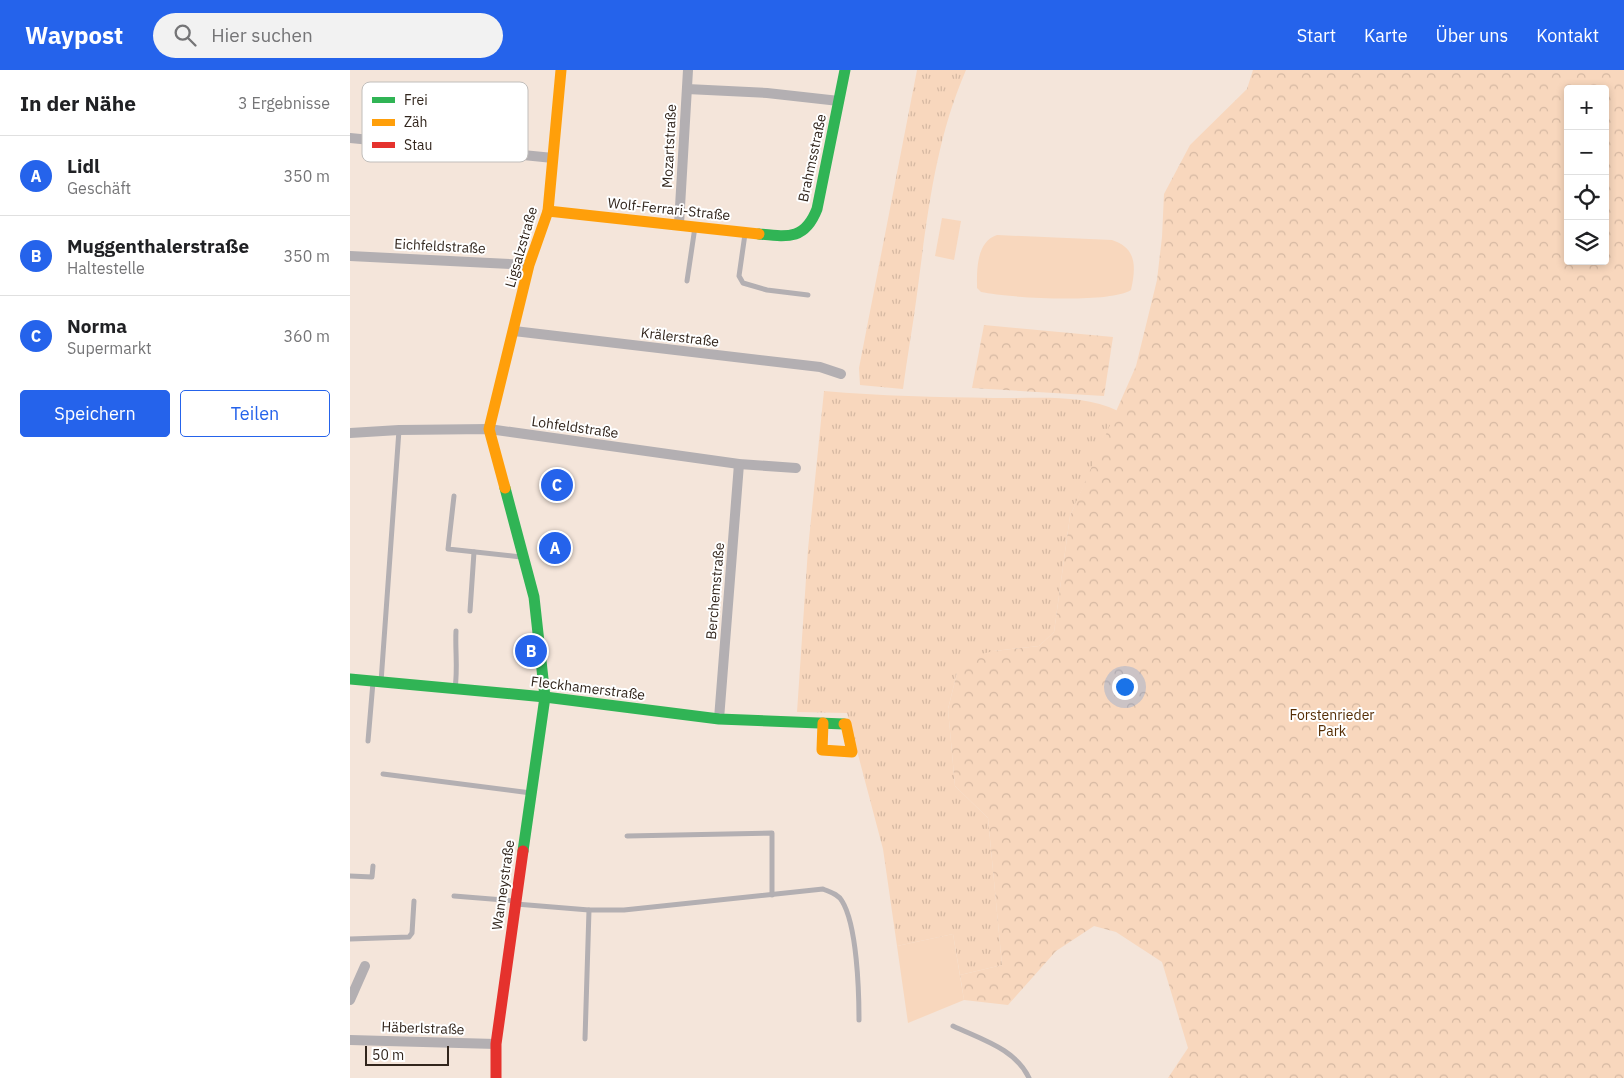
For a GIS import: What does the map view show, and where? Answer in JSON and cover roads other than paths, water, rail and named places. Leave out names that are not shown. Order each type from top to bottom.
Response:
[{"type":"street","name":"Ligsalzstraße","points":[[489,428],[529,265],[548,211],[561,70]]},
{"type":"street","name":"Mozartstraße","points":[[679,224],[688,70]]},
{"type":"street","name":"Brahmsstraße","points":[[787,237],[801,234],[812,224],[818,209],[845,70]]},
{"type":"street","points":[[686,89],[767,92],[839,101]]},
{"type":"street","points":[[528,156],[553,158]]},
{"type":"street","name":"Wolf-Ferrari-Straße","points":[[548,211],[787,237]]},
{"type":"street","name":"Eichfeldstraße","points":[[350,256],[529,265]]},
{"type":"street","name":"Krälerstraße","points":[[514,331],[820,367],[841,374]]},
{"type":"street","name":"Lohfeldstraße","points":[[350,434],[399,430],[489,428],[739,464],[796,468]]},
{"type":"street","name":"Wanneystraße","points":[[489,428],[534,597],[545,697],[496,1044],[496,1078]]},
{"type":"street","name":"Berchemstraße","points":[[719,719],[739,464]]},
{"type":"street","name":"Fleckhamerstraße","points":[[350,679],[545,697],[719,719],[823,723]]},
{"type":"street","points":[[350,1000],[365,966]]},
{"type":"street","name":"Häberlstraße","points":[[350,1040],[496,1044]]},
{"type":"lane","points":[[687,281],[695,226]]},
{"type":"lane","points":[[745,232],[740,276],[743,283],[767,290],[808,295]]},
{"type":"lane","points":[[368,741],[377,682],[399,430]]},
{"type":"lane","points":[[454,496],[448,549],[524,558]]},
{"type":"lane","points":[[470,612],[474,552]]},
{"type":"lane","points":[[455,689],[457,673],[455,655],[456,631]]},
{"type":"lane","points":[[383,774],[532,793]]},
{"type":"lane","points":[[627,836],[772,833],[772,895]]},
{"type":"lane","points":[[350,876],[372,877],[373,866]]},
{"type":"lane","points":[[454,896],[590,910],[658,908],[823,889],[834,893],[842,900],[850,926],[856,964],[859,1020]]},
{"type":"lane","points":[[350,939],[409,937],[412,933],[414,901]]},
{"type":"lane","points":[[585,1039],[590,910]]},
{"type":"lane","points":[[953,1026],[1003,1051],[1019,1062],[1029,1078]]},
{"type":"place","name":"Norma","points":[[557,485]]},
{"type":"place","name":"Lidl","points":[[555,548]]},
{"type":"place","name":"Muggenthalerstraße","points":[[531,651]]},
{"type":"park label","name":"Forstenrieder Park","points":[[1332,724]]}]
